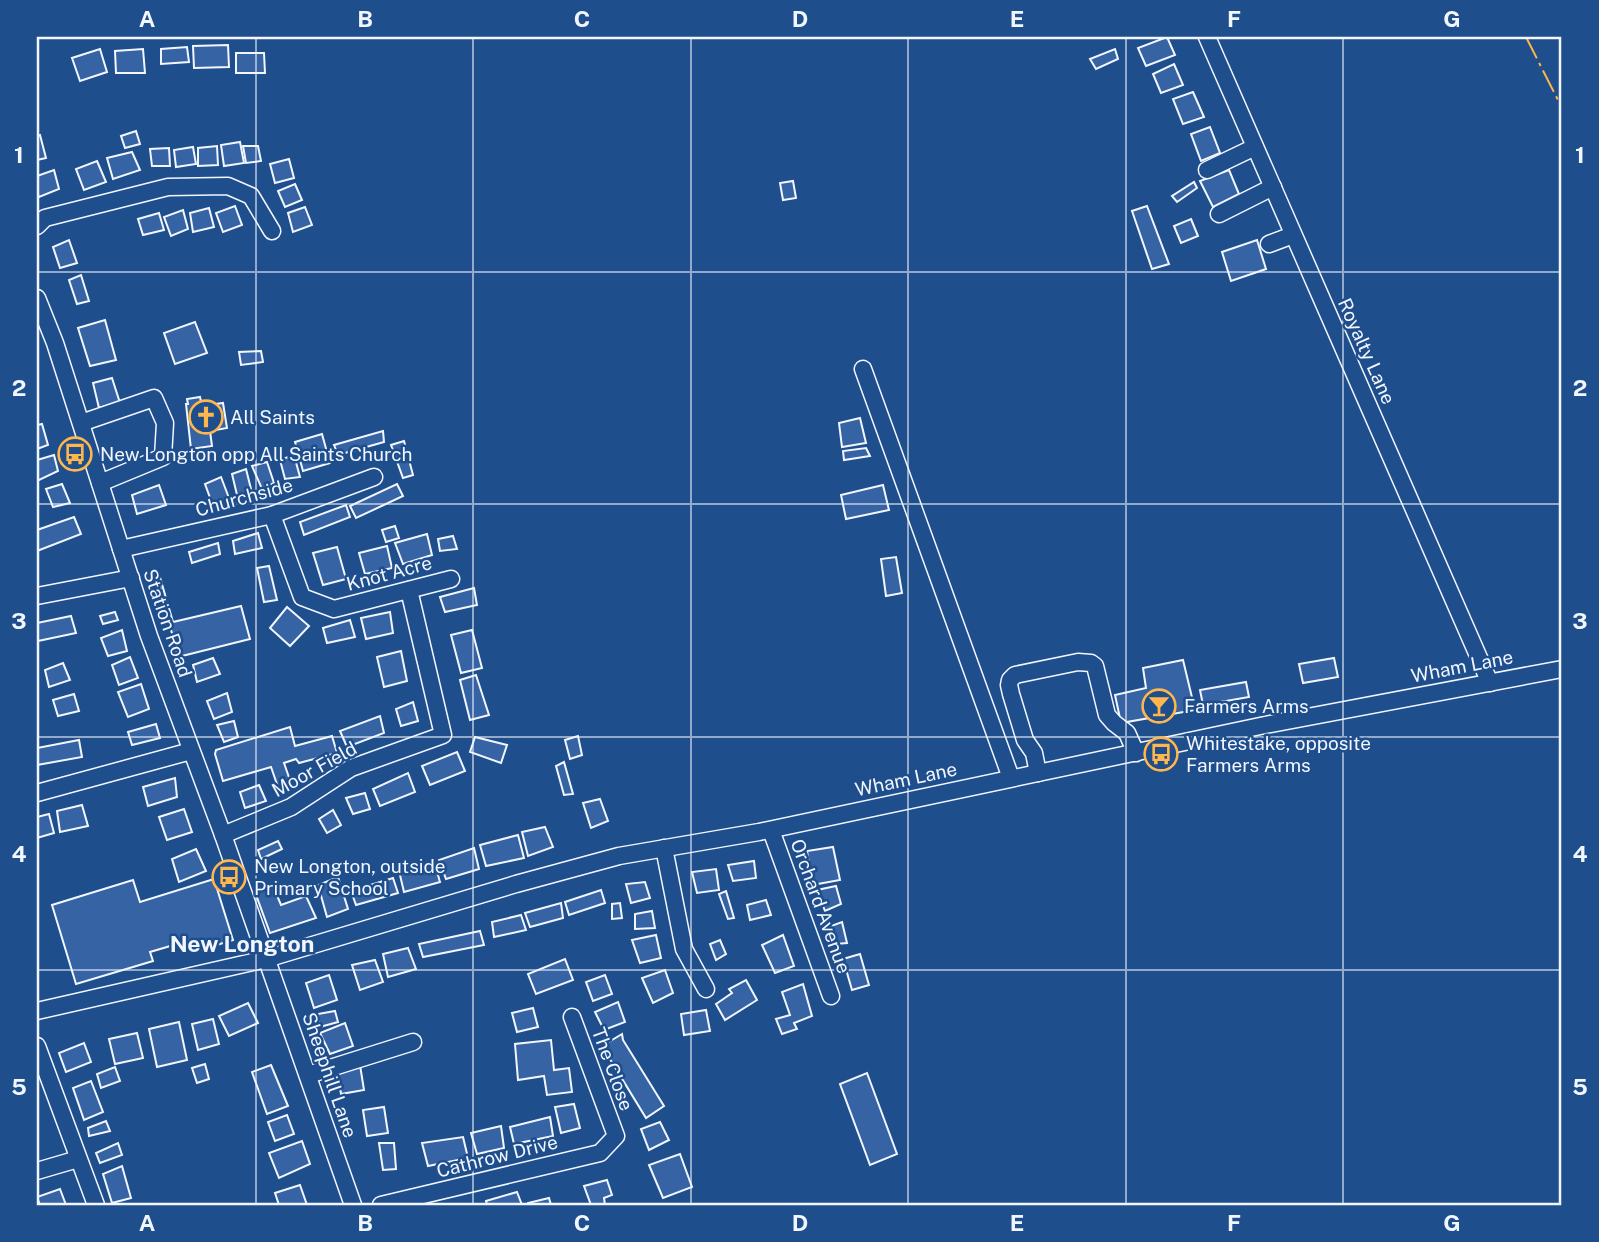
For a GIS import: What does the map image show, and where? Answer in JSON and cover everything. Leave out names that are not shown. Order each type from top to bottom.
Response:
[{"type":"street","name":"Royalty Lane","points":[[1207,37],[1490,683]]},
{"type":"street","points":[[1207,170],[1255,147]]},
{"type":"street","points":[[37,226],[45,218],[169,187],[228,186],[251,196],[271,231]]},
{"type":"street","points":[[1219,214],[1273,187]]},
{"type":"street","points":[[1269,244],[1293,235]]},
{"type":"street","name":"Station Road","points":[[37,298],[55,342],[149,636],[266,959]]},
{"type":"street","points":[[863,369],[1011,778]]},
{"type":"street","points":[[81,424],[154,398],[165,423],[163,457],[100,482]]},
{"type":"street","name":"Churchside","points":[[121,549],[272,515],[374,477]]},
{"type":"street","name":"Knot Acre","points":[[272,515],[302,597],[334,609],[451,579]]},
{"type":"street","points":[[37,596],[131,578]]},
{"type":"street","name":"Moor Field","points":[[223,835],[291,807],[351,768],[443,736],[410,590]]},
{"type":"street","points":[[1038,773],[1034,753],[1025,740],[1011,694],[1010,680],[1015,675],[1091,663],[1095,666],[1108,715],[1126,733],[1136,753]]},
{"type":"street","name":"Wham Lane","points":[[37,1012],[266,959],[619,856],[771,830],[1265,725],[1562,669]]},
{"type":"street","points":[[37,793],[191,751]]},
{"type":"street","name":"Orchard Avenue","points":[[771,830],[831,996]]},
{"type":"street","points":[[664,848],[684,949],[706,989]]},
{"type":"street","name":"Sheephill Lane","points":[[266,959],[353,1205]]},
{"type":"street","name":"The Close","points":[[572,1017],[616,1136]]},
{"type":"street","points":[[308,1075],[413,1042]]},
{"type":"street","points":[[37,1046],[96,1205]]},
{"type":"street","name":"Cathrow Drive","points":[[381,1205],[600,1153],[616,1136]]},
{"type":"street","points":[[37,1171],[78,1159]]},
{"type":"building","points":[[1167,37],[1175,55],[1146,66],[1138,48]]},
{"type":"building","points":[[228,45],[229,67],[194,68],[193,46]]},
{"type":"building","points":[[187,47],[189,62],[161,64],[161,49]]},
{"type":"building","points":[[100,49],[107,72],[80,81],[72,58]]},
{"type":"building","points":[[143,49],[145,73],[116,73],[115,51]]},
{"type":"building","points":[[1115,49],[1118,59],[1096,69],[1090,59]]},
{"type":"building","points":[[236,53],[264,53],[265,73],[236,73]]},
{"type":"building","points":[[1174,64],[1183,85],[1161,93],[1153,74]]},
{"type":"building","points":[[1193,92],[1204,117],[1183,124],[1173,99]]},
{"type":"building","points":[[1210,127],[1220,153],[1201,161],[1191,134]]},
{"type":"building","points":[[136,131],[140,144],[125,148],[121,136]]},
{"type":"building","points":[[40,135],[46,158],[37,160],[37,136]]},
{"type":"building","points":[[240,142],[244,163],[224,166],[221,145]]},
{"type":"building","points":[[217,146],[218,165],[198,166],[198,148]]},
{"type":"building","points":[[243,146],[258,146],[261,161],[246,163]]},
{"type":"building","points":[[193,147],[196,164],[176,167],[174,150]]},
{"type":"building","points":[[169,148],[170,166],[152,166],[150,149]]},
{"type":"building","points":[[132,152],[140,170],[113,179],[107,158]]},
{"type":"building","points":[[289,159],[294,178],[275,183],[270,164]]},
{"type":"building","points":[[97,161],[106,182],[84,190],[76,169]]},
{"type":"building","points":[[54,170],[59,189],[39,197],[37,176]]},
{"type":"building","points":[[1229,170],[1239,194],[1213,207],[1200,181]]},
{"type":"building","points":[[793,181],[796,198],[783,200],[780,183]]},
{"type":"building","points":[[1194,182],[1197,188],[1177,202],[1172,196]]},
{"type":"building","points":[[295,184],[302,200],[285,207],[278,191]]},
{"type":"building","points":[[235,206],[242,225],[223,232],[216,213]]},
{"type":"building","points":[[1147,206],[1169,264],[1152,269],[1132,211]]},
{"type":"building","points":[[305,207],[312,225],[293,232],[288,213]]},
{"type":"building","points":[[209,208],[214,227],[193,232],[190,213]]},
{"type":"building","points":[[183,210],[188,229],[171,236],[164,217]]},
{"type":"building","points":[[159,213],[164,230],[143,235],[138,219]]},
{"type":"building","points":[[1191,219],[1198,236],[1181,243],[1174,226]]},
{"type":"building","points":[[69,240],[77,263],[60,268],[53,247]]},
{"type":"building","points":[[1257,240],[1266,269],[1231,281],[1222,252]]},
{"type":"building","points":[[81,275],[89,301],[77,304],[69,280]]},
{"type":"building","points":[[105,320],[116,360],[90,366],[78,328]]},
{"type":"building","points":[[195,322],[207,353],[175,364],[164,333]]},
{"type":"building","points":[[261,351],[263,362],[241,365],[239,352]]},
{"type":"building","points":[[112,378],[120,403],[99,408],[93,383]]},
{"type":"building","name":"All Saints","points":[[200,397],[202,406],[223,403],[227,428],[210,431],[212,446],[191,449],[186,404],[187,399]]},
{"type":"building","points":[[860,418],[866,443],[842,447],[839,423]]},
{"type":"building","points":[[42,424],[48,445],[37,449],[37,425]]},
{"type":"building","points":[[383,431],[384,442],[338,455],[334,445]]},
{"type":"building","points":[[322,434],[330,463],[303,471],[295,442]]},
{"type":"building","points":[[404,441],[413,475],[403,478],[391,445]]},
{"type":"building","points":[[866,448],[870,456],[844,460],[843,451]]},
{"type":"building","points":[[54,455],[58,471],[37,481],[37,460]]},
{"type":"building","points":[[294,455],[300,477],[285,479],[280,460]]},
{"type":"building","points":[[267,462],[274,483],[262,489],[252,466]]},
{"type":"building","points":[[246,469],[252,493],[237,495],[232,474]]},
{"type":"building","points":[[221,477],[229,498],[212,503],[205,484]]},
{"type":"building","points":[[62,484],[70,503],[53,507],[46,489]]},
{"type":"building","points":[[397,484],[403,496],[356,518],[350,506]]},
{"type":"building","points":[[159,485],[166,505],[137,514],[132,495]]},
{"type":"building","points":[[883,485],[889,510],[846,519],[841,495]]},
{"type":"building","points":[[346,505],[350,517],[304,535],[300,522]]},
{"type":"building","points":[[74,517],[81,534],[37,551],[37,530]]},
{"type":"building","points":[[395,526],[399,538],[386,542],[382,530]]},
{"type":"building","points":[[258,533],[262,548],[235,554],[233,541]]},
{"type":"building","points":[[427,534],[432,555],[403,564],[395,543]]},
{"type":"building","points":[[453,536],[457,549],[440,551],[438,539]]},
{"type":"building","points":[[218,543],[220,554],[192,563],[189,552]]},
{"type":"building","points":[[387,546],[392,568],[365,574],[359,553]]},
{"type":"building","points":[[337,547],[346,579],[323,585],[313,553]]},
{"type":"building","points":[[896,557],[902,593],[886,596],[881,559]]},
{"type":"building","points":[[269,566],[277,600],[264,602],[257,568]]},
{"type":"building","points":[[159,574],[173,622],[241,606],[250,639],[178,657],[157,575]]},
{"type":"building","points":[[474,588],[477,605],[445,612],[440,597]]},
{"type":"building","points":[[287,607],[309,626],[290,646],[270,628]]},
{"type":"building","points":[[115,612],[118,620],[103,624],[100,616]]},
{"type":"building","points":[[390,612],[393,633],[366,639],[361,618]]},
{"type":"building","points":[[71,616],[76,633],[38,641],[37,623]]},
{"type":"building","points":[[350,620],[355,637],[327,643],[323,628]]},
{"type":"building","points":[[122,630],[127,651],[108,656],[101,638]]},
{"type":"building","points":[[472,630],[482,668],[461,673],[451,635]]},
{"type":"building","points":[[401,651],[407,681],[384,687],[377,657]]},
{"type":"building","points":[[130,657],[138,678],[119,685],[112,665]]},
{"type":"building","points":[[213,658],[220,674],[197,682],[193,665]]},
{"type":"building","points":[[1334,658],[1338,677],[1303,683],[1299,664]]},
{"type":"building","points":[[1183,660],[1195,710],[1121,723],[1115,695],[1146,688],[1143,668]]},
{"type":"building","points":[[63,663],[70,680],[49,687],[45,670]]},
{"type":"building","points":[[476,675],[489,715],[470,720],[460,680]]},
{"type":"building","points":[[1246,682],[1249,697],[1203,705],[1200,690]]},
{"type":"building","points":[[141,684],[149,709],[128,717],[118,692]]},
{"type":"building","points":[[227,693],[232,712],[214,719],[207,701]]},
{"type":"building","points":[[74,694],[79,711],[58,716],[53,700]]},
{"type":"building","points":[[413,702],[418,721],[401,726],[396,709]]},
{"type":"building","points":[[380,716],[384,733],[347,747],[340,731]]},
{"type":"building","points":[[234,721],[238,737],[224,742],[217,725]]},
{"type":"building","points":[[156,724],[160,738],[132,745],[128,732]]},
{"type":"building","points":[[290,727],[295,746],[332,736],[337,753],[299,763],[296,759],[284,763],[292,786],[279,790],[271,767],[223,781],[216,750]]},
{"type":"building","points":[[578,736],[582,755],[570,759],[565,740]]},
{"type":"building","points":[[475,737],[507,745],[501,763],[470,752]]},
{"type":"building","points":[[79,740],[82,757],[37,765],[37,748]]},
{"type":"building","points":[[457,752],[465,771],[430,785],[422,766]]},
{"type":"building","points":[[564,762],[573,794],[564,795],[556,766]]},
{"type":"building","points":[[408,773],[415,792],[380,806],[373,789]]},
{"type":"building","points":[[175,778],[177,797],[148,806],[143,787]]},
{"type":"building","points":[[259,785],[266,801],[245,808],[240,792]]},
{"type":"building","points":[[365,793],[370,809],[353,814],[346,798]]},
{"type":"building","points":[[600,799],[608,821],[591,828],[583,803]]},
{"type":"building","points":[[82,805],[88,826],[60,832],[57,811]]},
{"type":"building","points":[[184,809],[192,832],[167,840],[159,817]]},
{"type":"building","points":[[333,810],[341,825],[327,833],[319,819]]},
{"type":"building","points":[[49,814],[54,833],[37,838],[37,817]]},
{"type":"building","points":[[545,827],[553,847],[528,856],[522,832]]},
{"type":"building","points":[[518,835],[524,858],[486,866],[480,845]]},
{"type":"building","points":[[278,841],[282,849],[261,859],[258,850]]},
{"type":"building","points":[[833,847],[840,880],[812,885],[807,851]]},
{"type":"building","points":[[474,848],[479,869],[446,879],[439,860]]},
{"type":"building","points":[[196,849],[206,871],[179,882],[172,859]]},
{"type":"building","points":[[434,861],[440,882],[404,892],[399,871]]},
{"type":"building","points":[[754,861],[756,878],[733,881],[728,865]]},
{"type":"building","points":[[716,869],[719,890],[697,893],[692,872]]},
{"type":"building","points":[[338,877],[348,909],[327,917],[318,885]]},
{"type":"building","points":[[393,878],[398,893],[356,905],[351,891]]},
{"type":"building","points":[[214,879],[233,940],[197,951],[194,939],[150,952],[153,961],[76,984],[52,905],[133,880],[140,902]]},
{"type":"building","points":[[645,882],[650,898],[631,903],[626,884]]},
{"type":"building","points":[[273,886],[281,905],[306,896],[316,918],[270,933],[255,892]]},
{"type":"building","points":[[836,886],[841,904],[825,911],[817,890]]},
{"type":"building","points":[[601,890],[605,903],[569,915],[565,902]]},
{"type":"building","points":[[726,891],[734,918],[728,919],[719,894]]},
{"type":"building","points":[[766,900],[771,915],[750,920],[747,905]]},
{"type":"building","points":[[561,903],[563,918],[530,927],[525,913]]},
{"type":"building","points":[[620,903],[622,918],[612,919],[612,904]]},
{"type":"building","points":[[652,911],[655,928],[635,929],[635,914]]},
{"type":"building","points":[[521,915],[526,930],[494,937],[492,922]]},
{"type":"building","points":[[842,922],[847,943],[836,944],[831,926]]},
{"type":"building","points":[[480,931],[484,945],[423,957],[419,944]]},
{"type":"building","points":[[656,935],[661,958],[640,963],[632,940]]},
{"type":"building","points":[[783,935],[794,966],[775,973],[762,945]]},
{"type":"building","points":[[720,940],[726,954],[716,960],[710,944]]},
{"type":"building","points":[[408,948],[416,969],[388,977],[383,954]]},
{"type":"building","points":[[860,954],[869,985],[852,990],[843,959]]},
{"type":"building","points":[[565,959],[573,980],[536,994],[528,974]]},
{"type":"building","points":[[375,960],[383,982],[360,990],[352,965]]},
{"type":"building","points":[[665,970],[673,993],[653,1003],[642,978]]},
{"type":"building","points":[[329,975],[337,1000],[314,1008],[306,983]]},
{"type":"building","points":[[605,975],[612,994],[593,1001],[586,982]]},
{"type":"building","points":[[746,980],[757,1000],[725,1020],[716,1004],[732,993],[729,989]]},
{"type":"building","points":[[803,984],[812,1016],[794,1023],[797,1029],[782,1034],[776,1019],[790,1015],[782,992]]},
{"type":"building","points":[[618,1002],[625,1022],[604,1030],[595,1012]]},
{"type":"building","points":[[248,1003],[258,1023],[229,1036],[219,1016]]},
{"type":"building","points":[[533,1008],[538,1027],[517,1032],[512,1013]]},
{"type":"building","points":[[706,1010],[710,1031],[684,1035],[681,1014]]},
{"type":"building","points":[[335,1011],[338,1022],[320,1027],[318,1014]]},
{"type":"building","points":[[213,1019],[219,1044],[198,1050],[192,1024]]},
{"type":"building","points":[[179,1022],[187,1060],[157,1067],[149,1029]]},
{"type":"building","points":[[345,1023],[353,1046],[330,1054],[320,1033]]},
{"type":"building","points":[[137,1033],[143,1058],[115,1064],[109,1039]]},
{"type":"building","points":[[622,1034],[623,1040],[664,1106],[646,1118],[602,1046]]},
{"type":"building","points":[[551,1040],[554,1070],[569,1068],[572,1092],[547,1095],[544,1076],[518,1080],[515,1044]]},
{"type":"building","points":[[84,1043],[91,1062],[66,1072],[59,1053]]},
{"type":"building","points":[[205,1064],[209,1079],[197,1083],[192,1068]]},
{"type":"building","points":[[271,1065],[288,1106],[267,1114],[252,1072]]},
{"type":"building","points":[[360,1065],[364,1090],[341,1094],[337,1070]]},
{"type":"building","points":[[115,1067],[120,1081],[101,1088],[97,1074]]},
{"type":"building","points":[[867,1073],[897,1154],[870,1165],[840,1084]]},
{"type":"building","points":[[91,1081],[103,1112],[84,1120],[73,1088]]},
{"type":"building","points":[[574,1104],[580,1128],[561,1133],[555,1107]]},
{"type":"building","points":[[384,1107],[388,1133],[367,1136],[363,1110]]},
{"type":"building","points":[[287,1115],[294,1134],[275,1141],[268,1122]]},
{"type":"building","points":[[550,1117],[553,1136],[514,1144],[510,1127]]},
{"type":"building","points":[[106,1121],[110,1131],[89,1136],[88,1128]]},
{"type":"building","points":[[660,1122],[669,1140],[649,1150],[641,1129]]},
{"type":"building","points":[[501,1126],[504,1148],[477,1154],[471,1133]]},
{"type":"building","points":[[463,1137],[468,1158],[428,1166],[422,1143]]},
{"type":"building","points":[[302,1141],[310,1164],[279,1178],[269,1153]]},
{"type":"building","points":[[118,1143],[122,1155],[100,1163],[96,1153]]},
{"type":"building","points":[[379,1143],[394,1143],[396,1169],[383,1170]]},
{"type":"building","points":[[680,1154],[692,1187],[663,1198],[649,1165]]},
{"type":"building","points":[[122,1166],[131,1198],[112,1203],[103,1174]]},
{"type":"building","points":[[607,1180],[612,1195],[604,1198],[605,1205],[591,1205],[584,1186]]},
{"type":"building","points":[[300,1185],[307,1205],[279,1205],[275,1193]]},
{"type":"building","points":[[60,1189],[66,1205],[40,1205],[37,1197]]},
{"type":"building","points":[[517,1192],[522,1205],[487,1205],[486,1201]]},
{"type":"building","points":[[549,1198],[551,1205],[528,1205],[528,1203]]},
{"type":"power","points":[[1526,37],[1562,108]]},
{"type":"place","name":"All Saints","points":[[206,417]]},
{"type":"place","name":"New Longton opp All Saints Church","points":[[75,454]]},
{"type":"place","name":"Farmers Arms","points":[[1159,706]]},
{"type":"place","name":"Whitestake, opposite Farmers Arms","points":[[1161,754]]},
{"type":"place","name":"New Longton, outside Primary School","points":[[229,877]]},
{"type":"district","name":"New Longton","points":[[242,943]]}]
